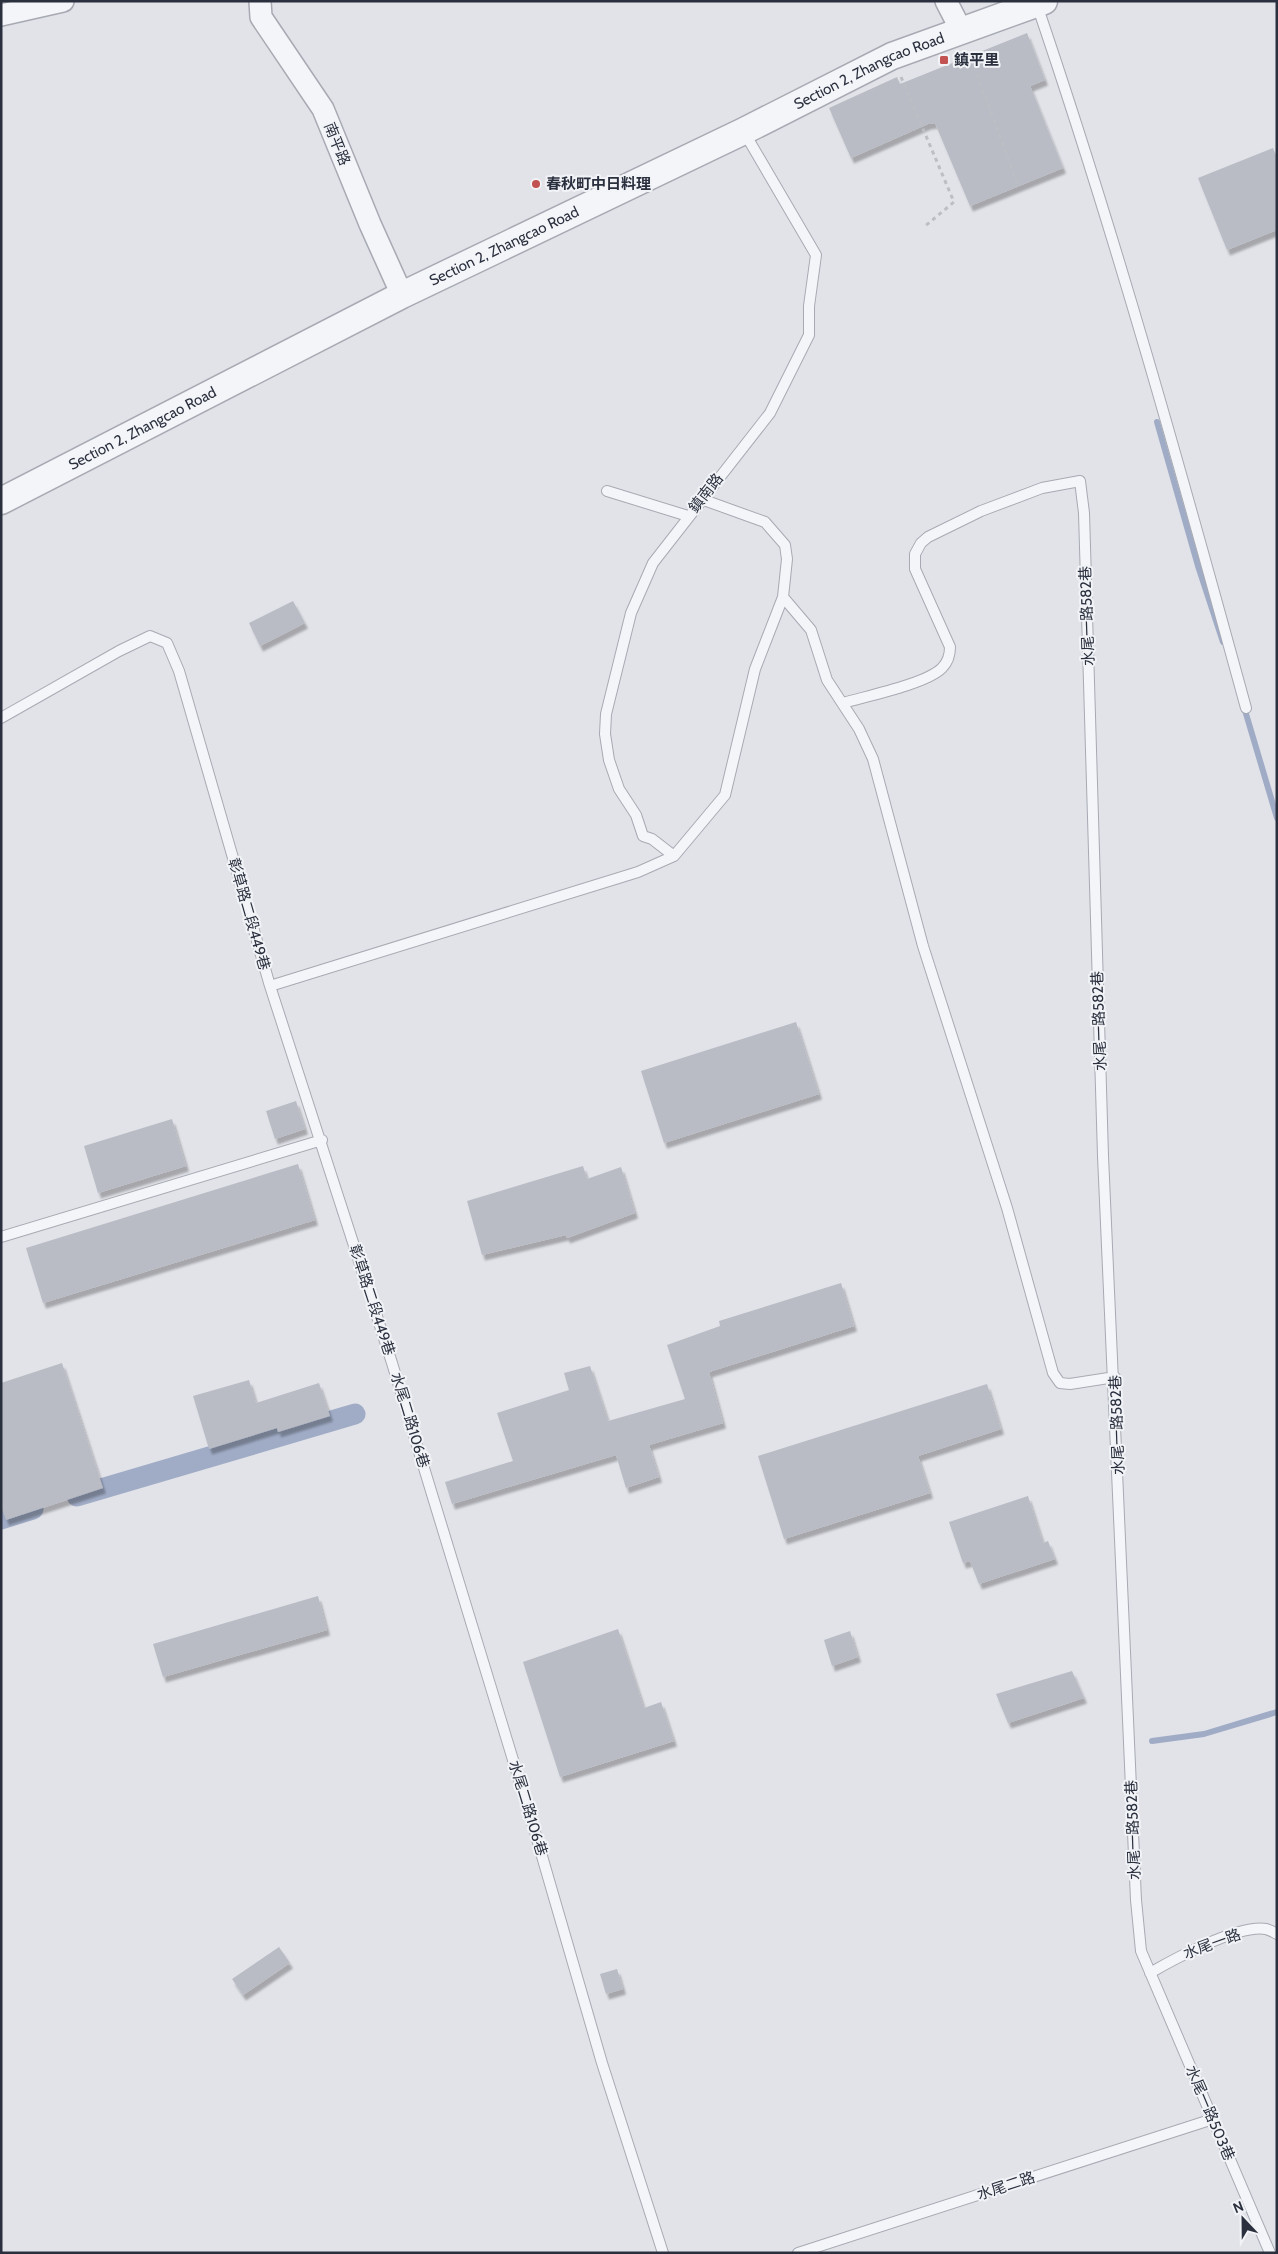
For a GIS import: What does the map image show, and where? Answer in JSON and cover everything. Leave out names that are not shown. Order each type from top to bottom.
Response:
[{"type":"street","points":[[1,15],[63,1]]},
{"type":"street","name":"南平路","points":[[260,1],[261,17],[323,109],[370,224],[402,295]]},
{"type":"street","points":[[946,1],[961,30]]},
{"type":"street","name":"Section 2, Zhangcao Road","points":[[1,501],[402,295],[744,131],[892,56],[1040,2]]},
{"type":"lane","points":[[1040,2],[1154,376],[1246,708]]},
{"type":"lane","name":"鎮南路","points":[[674,856],[652,839],[643,836],[636,815],[619,789],[609,760],[605,734],[606,714],[631,613],[653,563],[701,499],[770,413],[809,335],[809,306],[816,255],[744,131]]},
{"type":"lane","name":"水尾一路582巷","points":[[844,703],[927,678],[942,668],[949,658],[950,646],[915,569],[915,554],[928,536],[981,510],[1042,488],[1080,481],[1084,513],[1103,1156],[1115,1377],[1136,1900],[1141,1951],[1150,1972]]},
{"type":"lane","points":[[607,491],[688,516]]},
{"type":"lane","points":[[270,986],[638,872],[674,856],[725,795],[755,669],[783,597],[787,559],[785,545],[765,522],[701,499]]},
{"type":"lane","points":[[783,597],[811,630],[827,680],[844,703],[864,737],[873,759],[923,946],[1007,1208],[1053,1373],[1060,1383],[1070,1384],[1115,1377]]},
{"type":"lane","name":"彰草路二段449巷","points":[[1,718],[119,650],[150,636],[167,643],[179,671],[270,986],[322,1140],[392,1363]]},
{"type":"lane","points":[[1,1237],[322,1140]]},
{"type":"lane","name":"水尾二路106巷","points":[[392,1363],[532,1822],[602,2063],[662,2253]]},
{"type":"lane","name":"水尾一路","points":[[1150,1972],[1187,1951],[1238,1933],[1265,1929],[1277,1934]]},
{"type":"lane","name":"水尾一路503巷","points":[[1150,1972],[1270,2253]]},
{"type":"lane","name":"水尾二路","points":[[798,2253],[1213,2119]]},
{"type":"path","points":[[961,30],[1017,183]]},
{"type":"path","points":[[892,56],[954,202],[924,227]]},
{"type":"building","points":[[1027,33],[1045,80],[1030,86],[1063,168],[970,206],[935,123],[928,124],[851,158],[829,108],[897,77],[900,84]]},
{"type":"building","points":[[1273,148],[1277,158],[1277,230],[1227,250],[1198,178]]},
{"type":"building","points":[[293,601],[305,623],[260,646],[249,623]]},
{"type":"building","points":[[796,1022],[819,1094],[664,1143],[641,1071]]},
{"type":"building","points":[[296,1101],[305,1129],[275,1139],[266,1111]]},
{"type":"building","points":[[172,1119],[186,1166],[98,1193],[84,1146]]},
{"type":"building","points":[[298,1164],[315,1220],[43,1303],[26,1248]]},
{"type":"building","points":[[583,1166],[587,1179],[621,1167],[635,1213],[567,1238],[566,1235],[482,1255],[467,1201]]},
{"type":"building","points":[[841,1283],[854,1326],[709,1372],[723,1423],[649,1445],[659,1477],[626,1488],[616,1455],[452,1504],[445,1482],[513,1461],[497,1413],[569,1390],[564,1373],[590,1366],[608,1421],[685,1399],[667,1345],[720,1326],[719,1321]]},
{"type":"building","points":[[62,1363],[103,1488],[6,1520],[1,1506],[1,1383]]},
{"type":"building","points":[[249,1380],[256,1403],[319,1383],[330,1416],[278,1432],[277,1428],[209,1449],[193,1396]]},
{"type":"building","points":[[987,1384],[1001,1429],[918,1456],[930,1493],[784,1539],[758,1456]]},
{"type":"building","points":[[1028,1496],[1043,1543],[1048,1541],[1055,1559],[979,1584],[970,1561],[963,1563],[949,1522]]},
{"type":"building","points":[[318,1596],[327,1630],[163,1677],[153,1644]]},
{"type":"building","points":[[618,1629],[644,1708],[661,1702],[674,1741],[560,1777],[523,1662]]},
{"type":"building","points":[[850,1631],[858,1657],[832,1666],[824,1640]]},
{"type":"building","points":[[1072,1671],[1084,1698],[1008,1723],[996,1694]]},
{"type":"building","points":[[279,1947],[290,1963],[243,1995],[232,1979]]},
{"type":"building","points":[[617,1969],[623,1989],[606,1994],[600,1974]]},
{"type":"waterway","points":[[1157,422],[1198,566],[1223,642]]},
{"type":"waterway","points":[[1244,707],[1277,818]]},
{"type":"waterway","points":[[77,1496],[355,1414]]},
{"type":"waterway","points":[[1,1519],[33,1509]]},
{"type":"waterway","points":[[1152,1741],[1204,1734],[1277,1712]]},
{"type":"place","name":"鎮平里","points":[[944,60]]},
{"type":"place","name":"春秋町中日料理","points":[[536,184]]}]
